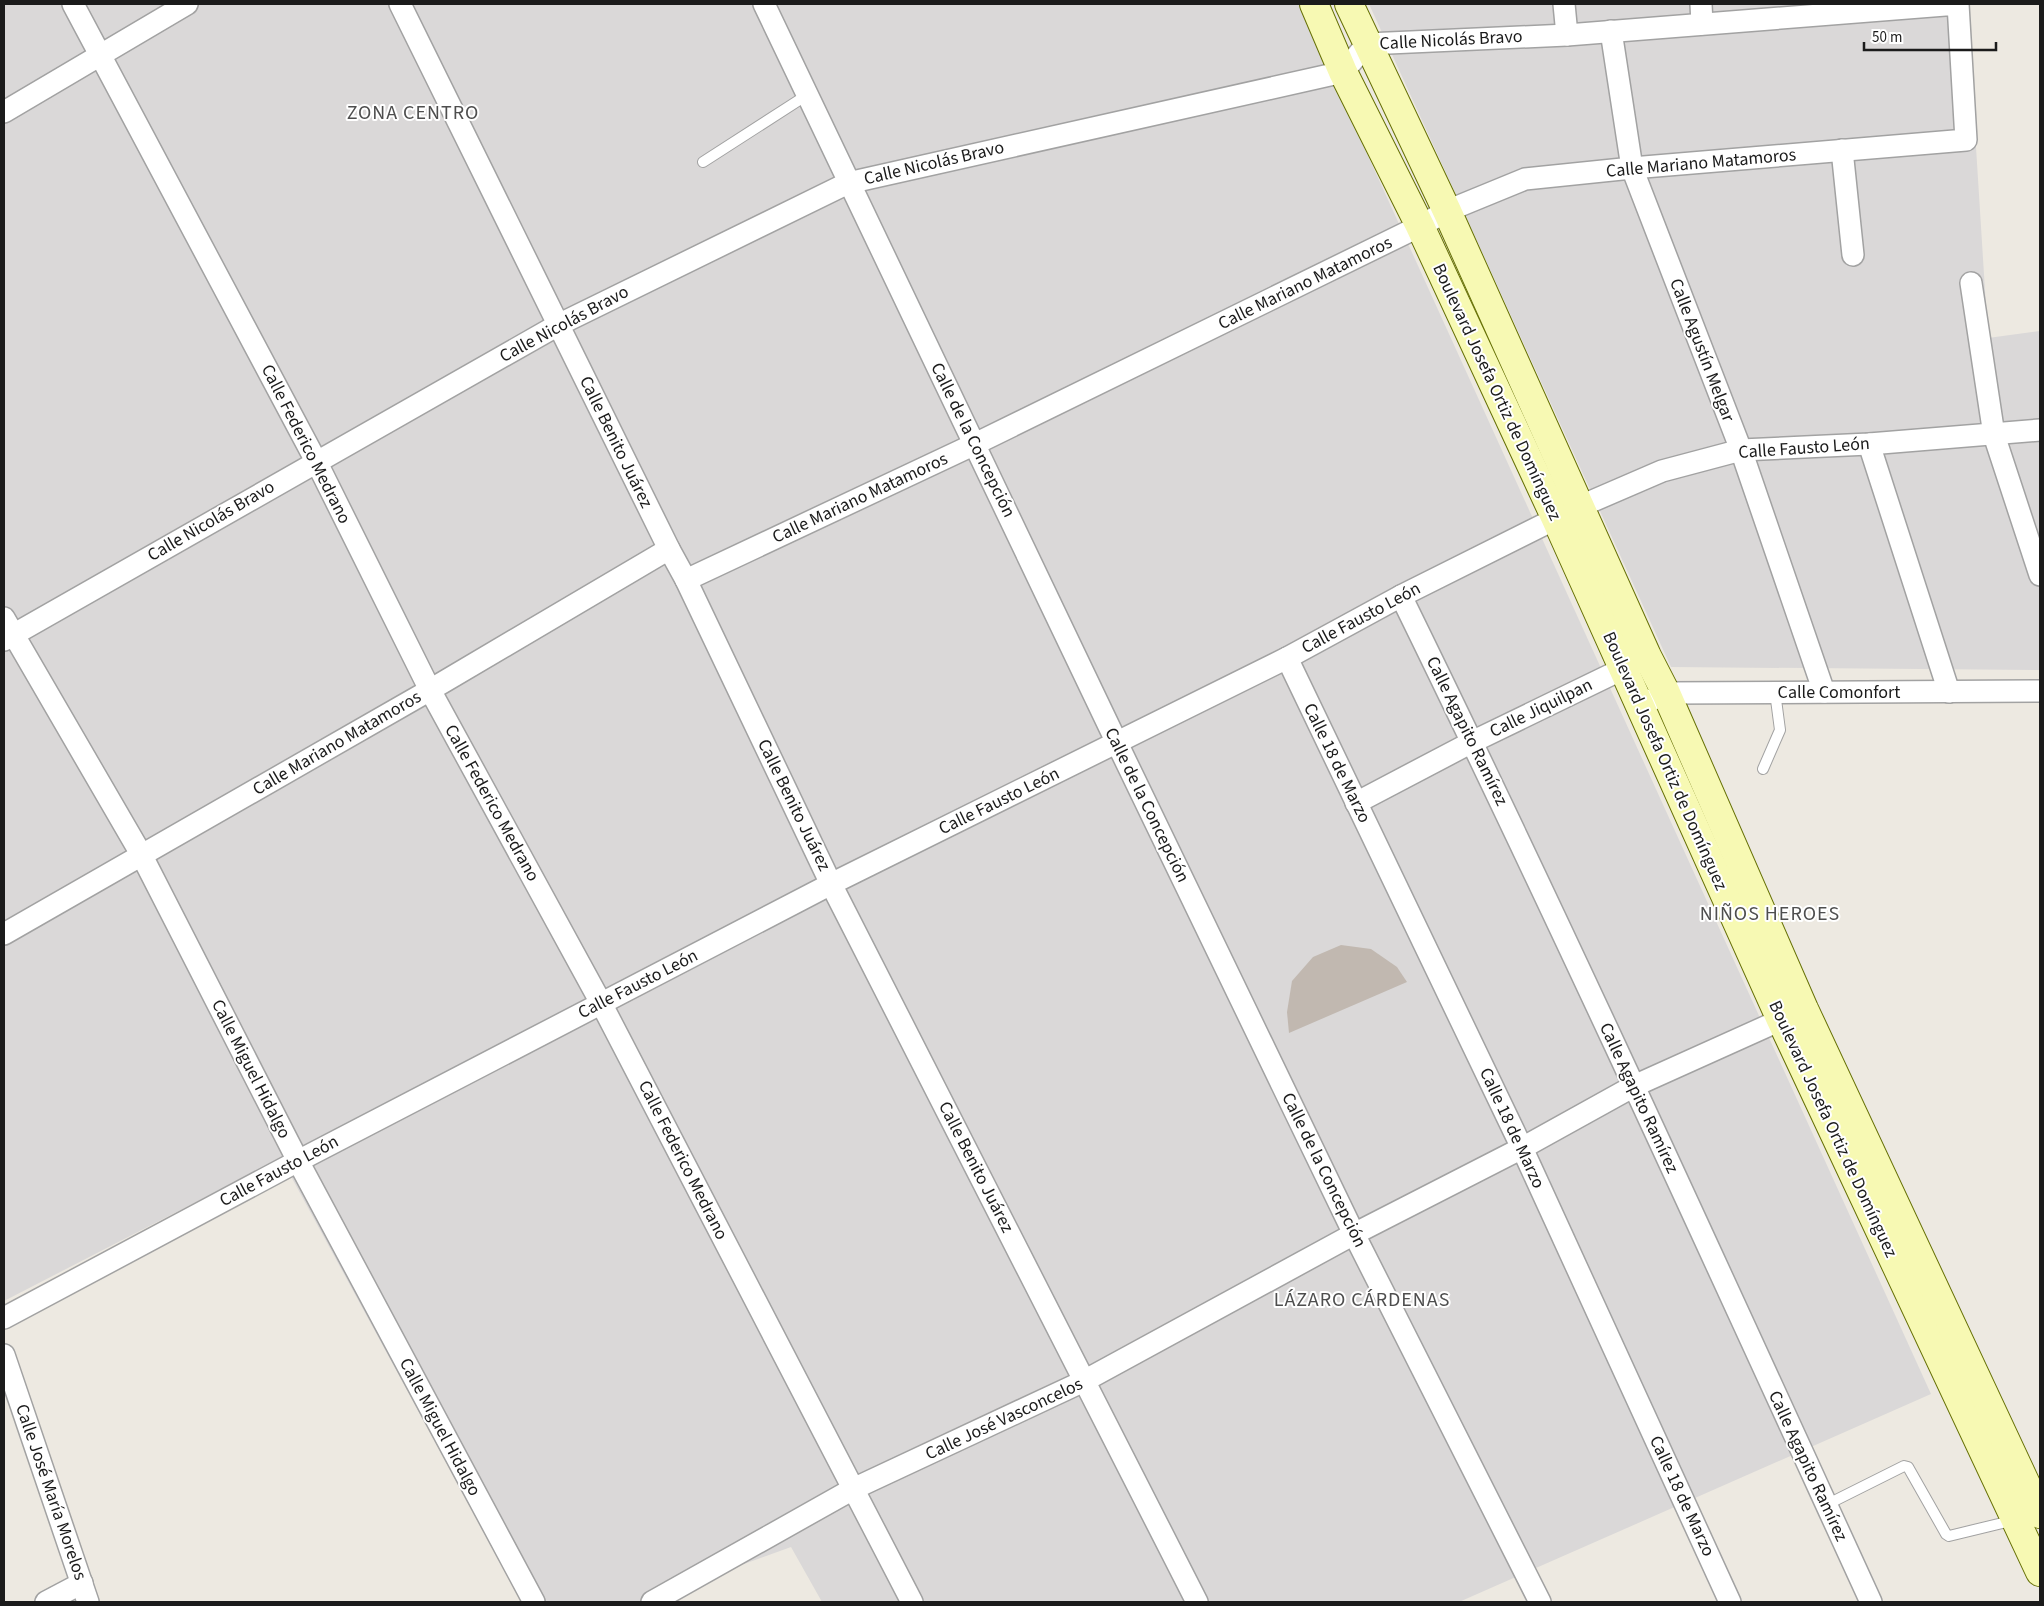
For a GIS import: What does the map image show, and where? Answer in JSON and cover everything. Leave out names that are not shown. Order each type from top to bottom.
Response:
[{"type":"street","name":"Calle Federico Medrano","points":[[74,4],[316,461],[430,690],[601,1002],[912,1602]]},
{"type":"street","points":[[4,112],[188,4]]},
{"type":"street","name":"Calle Benito Juárez","points":[[400,4],[686,580],[832,884],[1196,1602]]},
{"type":"street","name":"Calle de la Concepción","points":[[764,4],[848,183],[1354,1234],[1540,1602]]},
{"type":"street","name":"Boulevard Josefa Ortiz de Domínguez","points":[[1314,4],[1343,72],[1420,226],[1624,669],[1792,1015],[2028,1517],[2040,1572]]},
{"type":"street","name":"Boulevard Josefa Ortiz de Domínguez","points":[[1349,4],[1447,211],[1666,693],[1792,1015]]},
{"type":"street","points":[[1564,4],[1567,34]]},
{"type":"street","name":"Calle Nicolás Bravo","points":[[7,631],[316,461],[558,324],[848,183],[1343,72],[1367,44],[1611,31],[1702,14],[1958,4]]},
{"type":"street","name":"Calle Mariano Matamoros","points":[[686,580],[975,444],[1447,211],[1525,179],[1632,168],[1966,140],[1958,4]]},
{"type":"street","name":"Calle Agustín Melgar","points":[[1611,31],[1632,168],[1741,450],[1824,692]]},
{"type":"street","points":[[1842,150],[1853,255]]},
{"type":"street","points":[[1971,283],[1994,435],[2040,575]]},
{"type":"street","name":"Calle Fausto León","points":[[4,1318],[601,1002],[832,884],[1287,658],[1401,596],[1581,506],[1662,471],[1741,450],[1869,444],[2040,430]]},
{"type":"street","points":[[1869,444],[1949,692]]},
{"type":"street","name":"Calle Mariano Matamoros","points":[[4,934],[430,690],[669,548]]},
{"type":"street","name":"Calle Agapito Ramírez","points":[[1401,596],[1634,1086],[1871,1602]]},
{"type":"street","name":"Calle Miguel Hidalgo","points":[[7,631],[141,854],[298,1161],[534,1602]]},
{"type":"street","name":"Calle Jiquilpan","points":[[1356,803],[1472,742],[1648,656]]},
{"type":"street","name":"Calle 18 de Marzo","points":[[1287,658],[1522,1148],[1730,1602]]},
{"type":"street","name":"Calle Comonfort","points":[[1641,705],[1666,693],[2040,691]]},
{"type":"street","name":"Calle José Vasconcelos","points":[[652,1602],[853,1489],[1084,1381],[1354,1234],[1522,1148],[1634,1086],[1792,1015]]},
{"type":"street","name":"Calle José María Morelos","points":[[4,1354],[85,1593]]},
{"type":"street","points":[[46,1602],[85,1593]]},
{"type":"lane","points":[[703,162],[807,95]]},
{"type":"lane","points":[[1763,769],[1780,730],[1775,692]]},
{"type":"lane","points":[[1826,1505],[1904,1466],[1908,1467],[1946,1534],[1949,1536],[2028,1517]]},
{"type":"shaded area","points":[[4,4],[1299,4],[1931,1394],[1459,1602],[822,1602],[791,1547],[639,1602],[522,1602],[281,1158],[4,1301]]},
{"type":"shaded area","points":[[1369,4],[1967,4],[1988,338],[2040,331],[2040,670],[1671,667]]},
{"type":"building","points":[[1341,945],[1371,949],[1397,967],[1407,982],[1289,1033],[1287,1012],[1292,981],[1313,957]]},
{"type":"district","name":"ZONA CENTRO","points":[[413,113]]},
{"type":"district","name":"NIÑOS HEROES","points":[[1770,914]]},
{"type":"district","name":"LÁZARO CÁRDENAS","points":[[1362,1300]]}]
